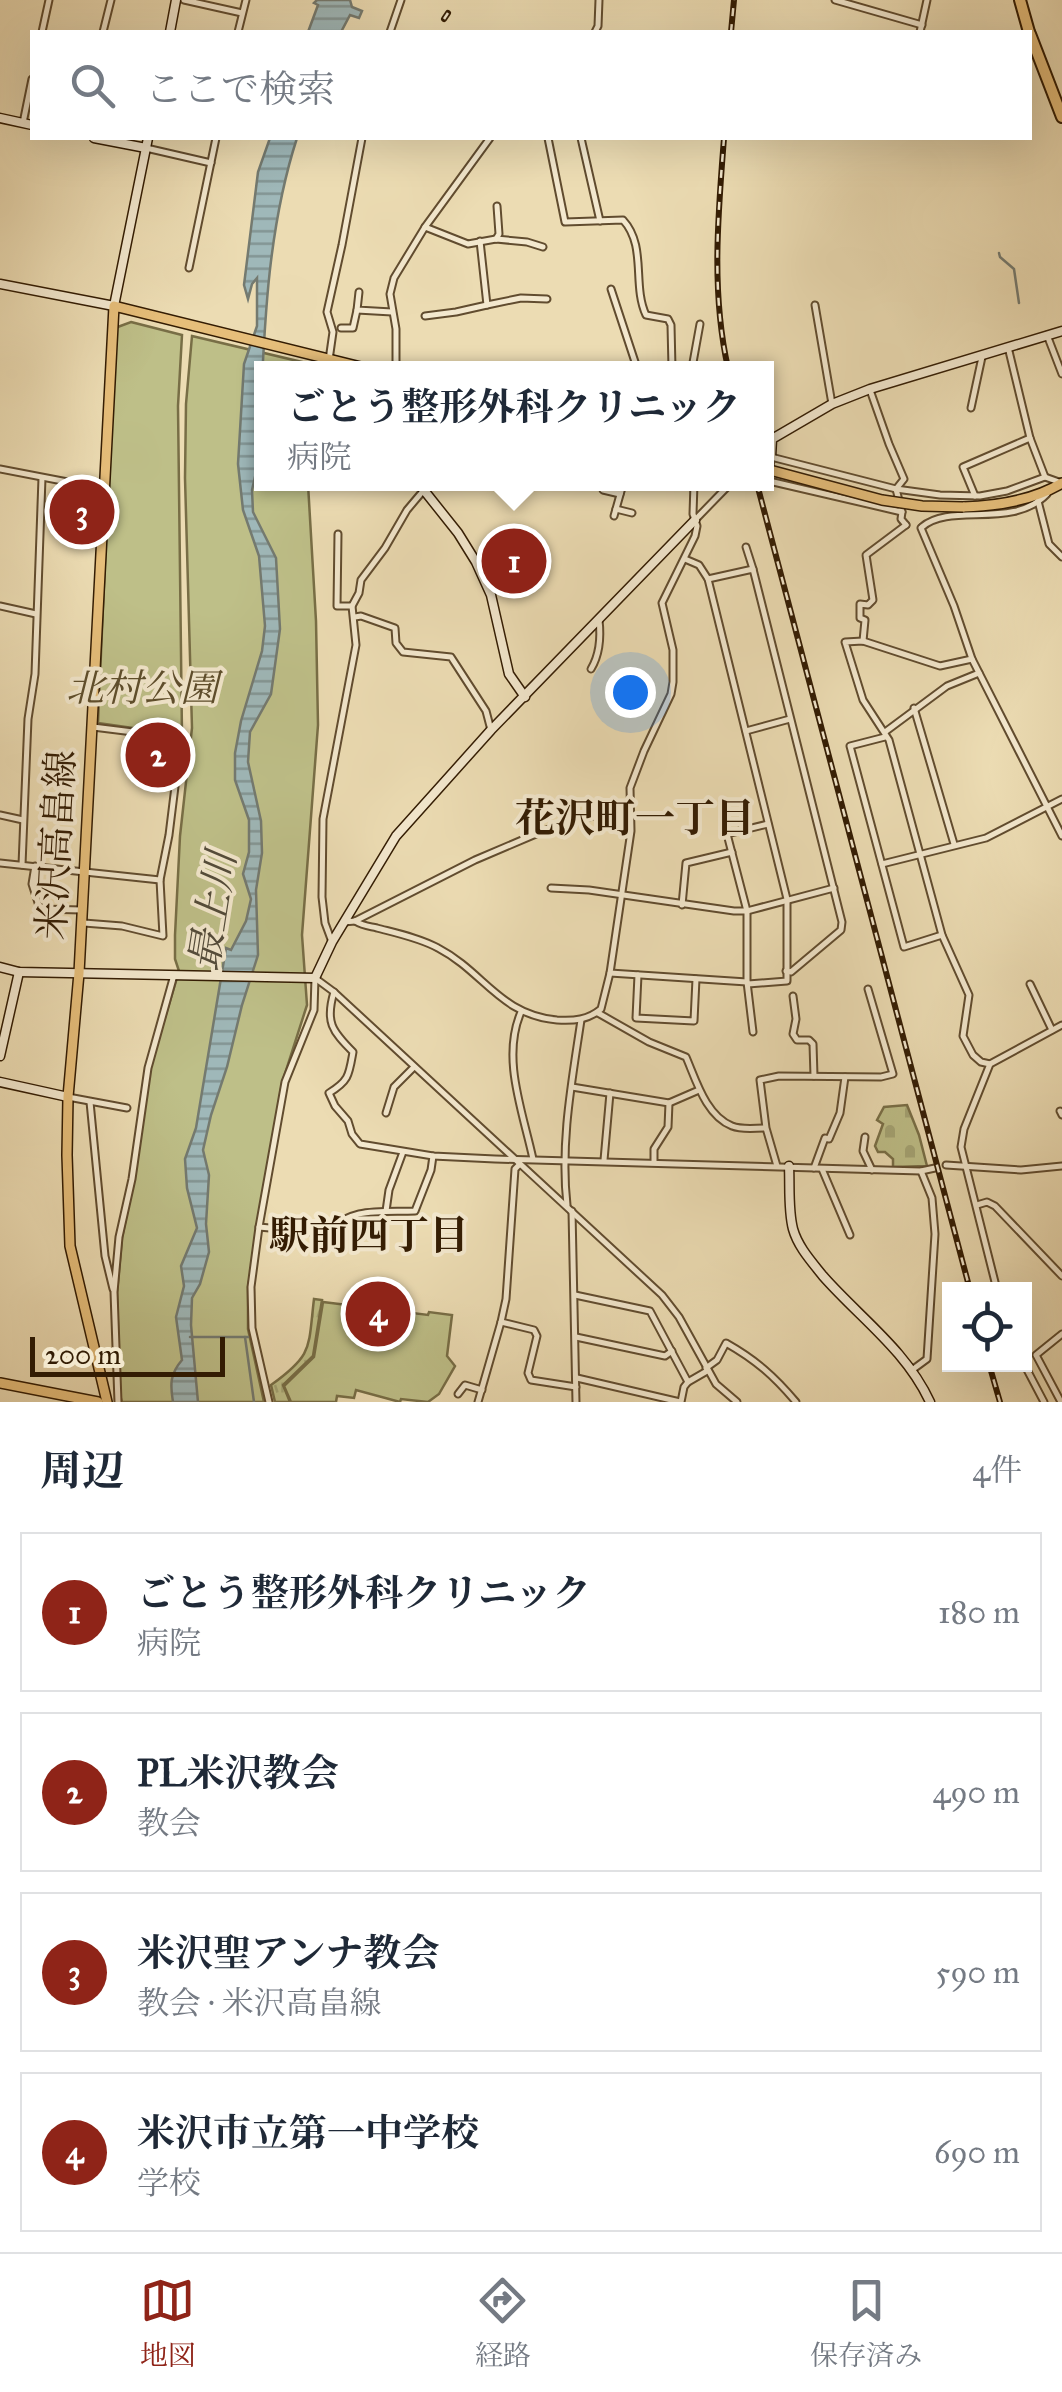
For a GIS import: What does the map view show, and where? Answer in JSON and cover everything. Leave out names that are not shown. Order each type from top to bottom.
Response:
[{"type":"highway","points":[[1020,0],[1028,30]]},
{"type":"highway","points":[[1032,41],[1062,118]]},
{"type":"main road","points":[[114,306],[333,361]]},
{"type":"main road","name":"米沢高畠線","points":[[107,1402],[70,1246],[66,1155],[114,306]]},
{"type":"main road","points":[[774,471],[882,500],[963,508],[1023,500],[1062,483]]},
{"type":"main road","points":[[0,1383],[98,1402]]},
{"type":"street","points":[[42,30],[48,0]]},
{"type":"street","points":[[104,30],[111,0]]},
{"type":"street","points":[[170,30],[176,0]]},
{"type":"street","points":[[184,0],[242,13]]},
{"type":"street","points":[[238,30],[246,0]]},
{"type":"street","points":[[391,30],[401,0]]},
{"type":"street","points":[[596,30],[599,0]]},
{"type":"street","points":[[835,0],[921,29],[927,0]]},
{"type":"street","points":[[0,118],[28,124]]},
{"type":"street","points":[[104,140],[212,163]]},
{"type":"street","points":[[0,284],[114,306],[148,140]]},
{"type":"street","points":[[189,268],[216,140]]},
{"type":"street","points":[[324,359],[332,332],[326,312],[362,140]]},
{"type":"street","points":[[396,361],[390,294],[394,278],[489,140]]},
{"type":"street","points":[[548,140],[565,222],[622,220],[627,224],[638,253],[640,302],[646,314],[668,320],[672,325],[672,361]]},
{"type":"street","points":[[581,140],[600,221]]},
{"type":"street","points":[[496,240],[497,206]]},
{"type":"street","points":[[426,227],[468,244],[496,240],[528,242],[543,248]]},
{"type":"street","points":[[480,241],[487,305]]},
{"type":"street","points":[[611,289],[635,361]]},
{"type":"street","points":[[341,328],[355,325],[359,292]]},
{"type":"street","points":[[425,316],[521,298],[547,299]]},
{"type":"street","points":[[816,306],[832,404]]},
{"type":"street","points":[[357,310],[392,312]]},
{"type":"street","points":[[693,361],[700,324]]},
{"type":"street","points":[[774,438],[832,404],[870,389],[1062,330]]},
{"type":"street","points":[[1047,335],[1062,374]]},
{"type":"street","points":[[1008,347],[1030,438],[1044,477]]},
{"type":"street","points":[[971,408],[982,354]]},
{"type":"street","points":[[870,389],[904,478],[896,489]]},
{"type":"street","points":[[975,496],[964,467],[1030,438]]},
{"type":"street","points":[[774,458],[896,489],[940,495],[975,496],[1044,477],[1062,483]]},
{"type":"street","points":[[0,468],[104,489]]},
{"type":"street","points":[[22,865],[28,719],[35,674],[42,478]]},
{"type":"street","points":[[774,482],[902,512]]},
{"type":"street","points":[[896,489],[901,519],[906,525],[921,528]]},
{"type":"street","points":[[332,942],[322,897],[323,819],[356,646],[352,606],[361,580],[419,491]]},
{"type":"street","points":[[424,491],[476,562],[490,595],[509,674],[525,697]]},
{"type":"street","points":[[607,491],[620,494]]},
{"type":"street","points":[[621,491],[615,513],[632,514]]},
{"type":"street","points":[[356,921],[434,946],[520,1012],[542,1018],[581,1020],[598,1013],[610,973],[632,832],[630,788],[672,694],[673,650],[662,603],[695,536],[694,491]]},
{"type":"street","points":[[269,1402],[252,1328],[259,1226],[285,1082],[314,1010],[315,978],[332,942],[396,836],[491,730],[723,491]]},
{"type":"street","points":[[921,528],[933,518],[1005,514],[1045,498],[1048,491]]},
{"type":"street","points":[[1038,501],[1050,544],[1062,558]]},
{"type":"street","points":[[862,641],[865,620],[860,618],[860,604],[868,605],[872,600],[866,554],[906,525]]},
{"type":"street","points":[[921,528],[972,658],[1062,836]]},
{"type":"street","points":[[338,534],[338,606],[352,606]]},
{"type":"street","points":[[746,547],[834,888],[841,930],[791,972],[786,971]]},
{"type":"street","points":[[610,973],[748,983],[786,981],[787,900],[708,579],[699,565],[685,559]]},
{"type":"street","points":[[708,579],[753,570]]},
{"type":"street","points":[[0,606],[36,614]]},
{"type":"street","points":[[355,617],[395,628],[396,643],[403,652],[450,657],[486,711],[491,730]]},
{"type":"street","points":[[592,669],[600,636],[599,620]]},
{"type":"street","points":[[972,658],[940,666],[862,641],[845,642],[863,700],[889,740],[942,935],[970,995],[963,1036],[973,1055],[990,1064]]},
{"type":"street","points":[[942,935],[904,947],[850,746],[885,734],[947,686],[979,672]]},
{"type":"street","points":[[914,708],[954,846]]},
{"type":"street","points":[[746,731],[790,719]]},
{"type":"street","points":[[81,923],[122,926],[163,936],[160,880],[181,738],[92,726]]},
{"type":"street","points":[[882,864],[986,838],[1062,799]]},
{"type":"street","points":[[344,922],[356,921],[475,860],[544,831],[630,805]]},
{"type":"street","points":[[0,815],[24,820]]},
{"type":"street","points":[[753,1032],[747,911],[727,834],[768,824]]},
{"type":"street","points":[[682,905],[686,863],[732,852]]},
{"type":"street","points":[[0,863],[160,880]]},
{"type":"street","points":[[34,866],[32,884],[40,908],[82,910]]},
{"type":"street","points":[[551,888],[747,911],[834,888]]},
{"type":"street","points":[[0,968],[19,972],[315,978],[662,1295],[679,1317],[716,1384],[737,1402]]},
{"type":"street","points":[[0,1056],[19,972]]},
{"type":"street","points":[[118,1402],[114,1292],[119,1237],[132,1179],[148,1068],[174,975]]},
{"type":"street","points":[[638,975],[636,1018],[694,1021],[696,978]]},
{"type":"street","points":[[1030,984],[1052,1030]]},
{"type":"street","points":[[778,1166],[766,1128],[760,1080],[779,1076],[893,1074],[868,989]]},
{"type":"street","points":[[334,992],[330,1024],[354,1052],[348,1078],[329,1093],[360,1144],[433,1156],[517,1161],[921,1172],[935,1168]]},
{"type":"street","points":[[794,996],[793,1034],[797,1040],[813,1044],[814,1076]]},
{"type":"street","points":[[520,1012],[512,1052],[533,1159]]},
{"type":"street","points":[[598,1013],[649,1042],[686,1057],[711,1108],[724,1122],[741,1128],[766,1128]]},
{"type":"street","points":[[576,1402],[574,1294],[564,1160],[581,1020]]},
{"type":"street","points":[[995,1282],[961,1147],[964,1129],[990,1064],[1062,1025]]},
{"type":"street","points":[[386,1113],[394,1087],[414,1067]]},
{"type":"street","points":[[845,1077],[840,1113],[828,1139],[825,1138],[818,1168],[850,1235]]},
{"type":"street","points":[[0,1082],[127,1108]]},
{"type":"street","points":[[572,1087],[669,1103],[700,1089]]},
{"type":"street","points":[[604,1161],[610,1094]]},
{"type":"street","points":[[90,1102],[105,1256],[114,1292]]},
{"type":"street","points":[[654,1163],[654,1149],[668,1126],[669,1103]]},
{"type":"street","points":[[865,1137],[863,1151],[872,1170]]},
{"type":"street","points":[[386,1212],[389,1190],[404,1152]]},
{"type":"street","points":[[259,1226],[323,1233],[338,1220],[354,1214],[415,1211],[433,1156]]},
{"type":"street","points":[[478,1402],[502,1322],[517,1161]]},
{"type":"street","points":[[946,1164],[1020,1170],[1062,1166]]},
{"type":"street","points":[[789,1166],[794,1230],[810,1260],[894,1348],[930,1402]]},
{"type":"street","points":[[912,1370],[926,1359],[935,1234],[932,1198],[921,1172]]},
{"type":"street","points":[[977,1205],[987,1202],[996,1206],[1062,1276]]},
{"type":"street","points":[[574,1294],[650,1311],[688,1382]]},
{"type":"street","points":[[502,1322],[534,1330],[537,1336],[528,1374],[531,1380],[576,1388]]},
{"type":"street","points":[[1061,1402],[1036,1355],[1062,1334]]},
{"type":"street","points":[[576,1336],[665,1356],[672,1351]]},
{"type":"street","points":[[577,1378],[680,1402],[684,1387],[717,1360],[726,1343],[775,1377],[796,1402]]},
{"type":"street","points":[[1028,1372],[1044,1402]]},
{"type":"street","points":[[458,1394],[465,1385],[482,1390]]},
{"type":"green space","name":"北村公園","points":[[131,322],[182,335],[178,406],[182,735],[98,723],[115,328]]},
{"type":"green space","points":[[192,336],[298,361],[254,361],[254,491],[308,491],[318,725],[302,935],[307,1005],[282,1083],[248,1287],[248,1329],[264,1402],[122,1402],[120,1395],[117,1293],[122,1238],[149,1071],[179,971],[175,935],[180,836],[192,728],[186,404]]},
{"type":"green space","points":[[907,1105],[927,1166],[893,1167],[893,1159],[878,1152],[875,1146],[883,1124],[877,1120],[884,1107]]},
{"type":"green space","points":[[314,1299],[322,1300],[313,1356],[283,1385],[290,1402],[275,1402],[271,1385],[295,1365],[306,1349]]},
{"type":"green space","points":[[323,1302],[452,1315],[447,1356],[455,1366],[439,1394],[428,1402],[400,1402],[356,1390],[354,1398],[337,1396],[336,1402],[291,1402],[284,1386],[314,1357]]},
{"type":"water","points":[[350,0],[352,7],[362,11],[359,18],[350,15],[342,30],[309,30],[318,5],[314,3]]},
{"type":"water","points":[[269,140],[296,140],[277,218],[263,361],[254,361],[253,512],[276,558],[280,629],[271,694],[250,732],[248,762],[261,821],[262,853],[256,890],[258,955],[203,1150],[209,1175],[209,1252],[192,1298],[191,1325],[198,1402],[173,1402],[172,1380],[182,1360],[176,1317],[184,1286],[181,1266],[197,1228],[185,1159],[196,1128],[226,948],[231,950],[246,921],[251,899],[243,874],[249,852],[249,820],[235,780],[235,753],[265,626],[259,556],[243,510],[238,464],[244,364],[257,326],[257,278],[248,299],[244,285],[258,172]]},
{"type":"waterway","points":[[999,253],[1014,269],[1019,303]]},
{"type":"waterway","points":[[190,1337],[248,1337]]},
{"type":"waterway","points":[[245,1337],[254,1402]]},
{"type":"railway","points":[[731,30],[734,0]]},
{"type":"railway","points":[[444,19],[448,13]]},
{"type":"railway","points":[[724,140],[718,282],[727,361]]},
{"type":"railway","points":[[759,491],[968,1282]]},
{"type":"railway","points":[[991,1372],[1000,1402]]},
{"type":"place","name":"米沢聖アンナ教会","points":[[82,512]]},
{"type":"place","name":"ごとう整形外科クリニック","points":[[514,561]]},
{"type":"place","name":"PL米沢教会","points":[[158,755]]},
{"type":"place","name":"米沢市立第一中学校","points":[[378,1314]]},
{"type":"district","name":"花沢町一丁目","points":[[635,818]]},
{"type":"district","name":"駅前四丁目","points":[[369,1235]]},
{"type":"water label","name":"最上川","points":[[212,911]]}]
